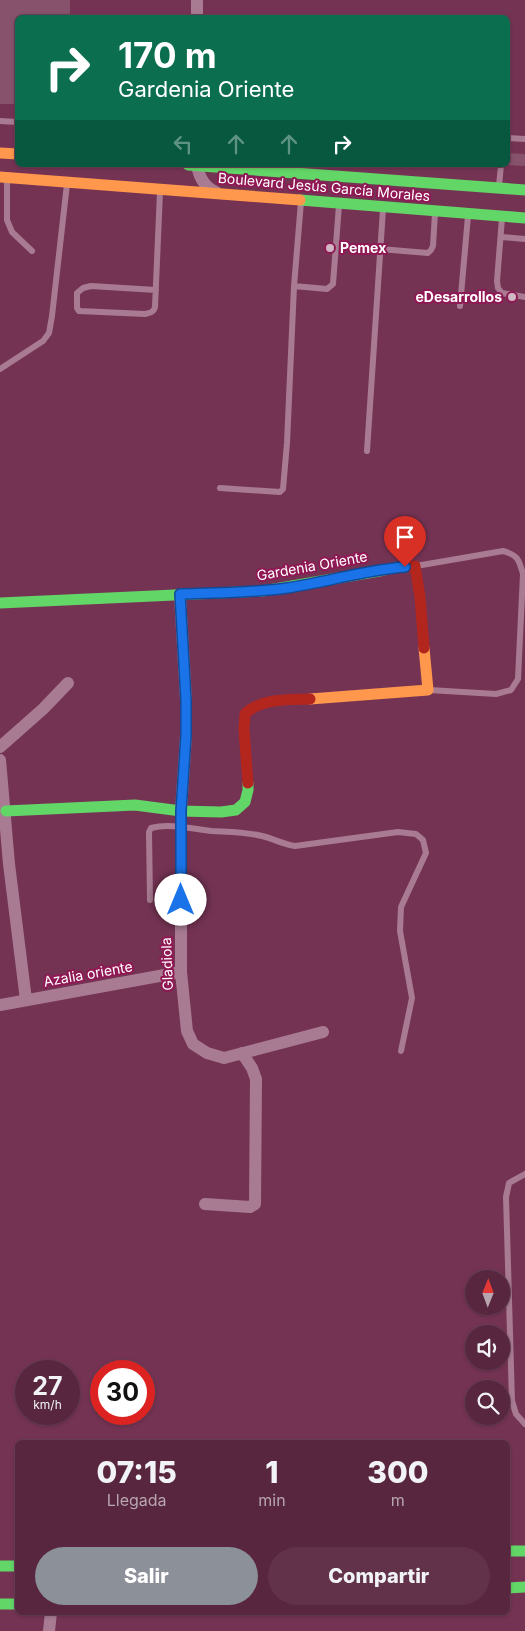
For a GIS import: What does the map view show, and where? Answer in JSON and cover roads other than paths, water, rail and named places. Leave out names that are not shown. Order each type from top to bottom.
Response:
[{"type":"street","points":[[197,0],[197,15]]},
{"type":"street","points":[[0,153],[15,154]]},
{"type":"street","points":[[197,167],[204,184],[221,194]]},
{"type":"street","name":"Boulevard Jesús García Morales","points":[[223,167],[525,190]]},
{"type":"street","name":"Boulevard Jesús García Morales","points":[[4,177],[525,218]]},
{"type":"street","points":[[6,811],[134,805],[181,811],[221,812],[236,810],[244,802],[248,790],[244,729],[245,714],[252,707],[267,702],[428,690],[420,597],[415,566]]},
{"type":"street","name":"Gardenia Oriente","points":[[0,602],[263,591],[288,588],[378,570],[415,566]]},
{"type":"street","name":"Gladiola","points":[[180,594],[186,700],[186,736],[181,811],[181,972],[187,1031],[193,1044],[207,1053],[224,1058],[323,1032]]},
{"type":"street","points":[[0,747],[43,709],[68,683]]},
{"type":"street","points":[[0,760],[6,811],[9,864],[26,1000]]},
{"type":"street","name":"Azalia oriente","points":[[0,1005],[181,972]]},
{"type":"street","points":[[205,1204],[250,1208],[255,1204],[256,1079],[252,1068],[242,1053]]},
{"type":"street","points":[[510,1551],[525,1551]]},
{"type":"street","points":[[0,1566],[15,1566]]},
{"type":"street","points":[[510,1588],[525,1587]]},
{"type":"street","points":[[0,1604],[15,1604]]},
{"type":"street","points":[[49,1631],[51,1615]]},
{"type":"lane","points":[[0,121],[15,122]]},
{"type":"lane","points":[[510,138],[525,139]]},
{"type":"lane","points":[[499,188],[501,167]]},
{"type":"lane","points":[[4,177],[7,220],[12,232],[32,251]]},
{"type":"lane","points":[[0,369],[43,341],[49,333],[67,183]]},
{"type":"lane","points":[[156,290],[91,286],[83,288],[77,293],[76,304],[79,311],[146,314],[154,310],[156,290],[160,189]]},
{"type":"lane","points":[[220,488],[280,492],[283,489],[287,443],[294,286],[301,201]]},
{"type":"lane","points":[[294,286],[326,288],[331,287],[333,284],[339,204]]},
{"type":"lane","points":[[367,450],[383,208]]},
{"type":"lane","points":[[380,249],[428,253],[433,246],[435,211]]},
{"type":"lane","points":[[460,306],[468,214]]},
{"type":"lane","points":[[502,217],[498,288],[502,293],[525,296]]},
{"type":"lane","points":[[502,237],[525,239]]},
{"type":"lane","points":[[415,566],[503,551],[512,553],[519,560],[523,574],[518,679],[511,690],[496,694],[428,690]]},
{"type":"lane","points":[[150,900],[149,832],[151,828],[181,827],[256,835],[284,845],[295,846],[398,832],[416,834],[423,840],[426,853],[401,907],[400,931],[412,998],[401,1051]]},
{"type":"lane","points":[[525,1174],[509,1183],[506,1197],[512,1401],[516,1414],[525,1424]]},
{"type":"place","name":"Pemex","points":[[330,248]]},
{"type":"place","name":"eDesarrollos","points":[[512,297]]}]
